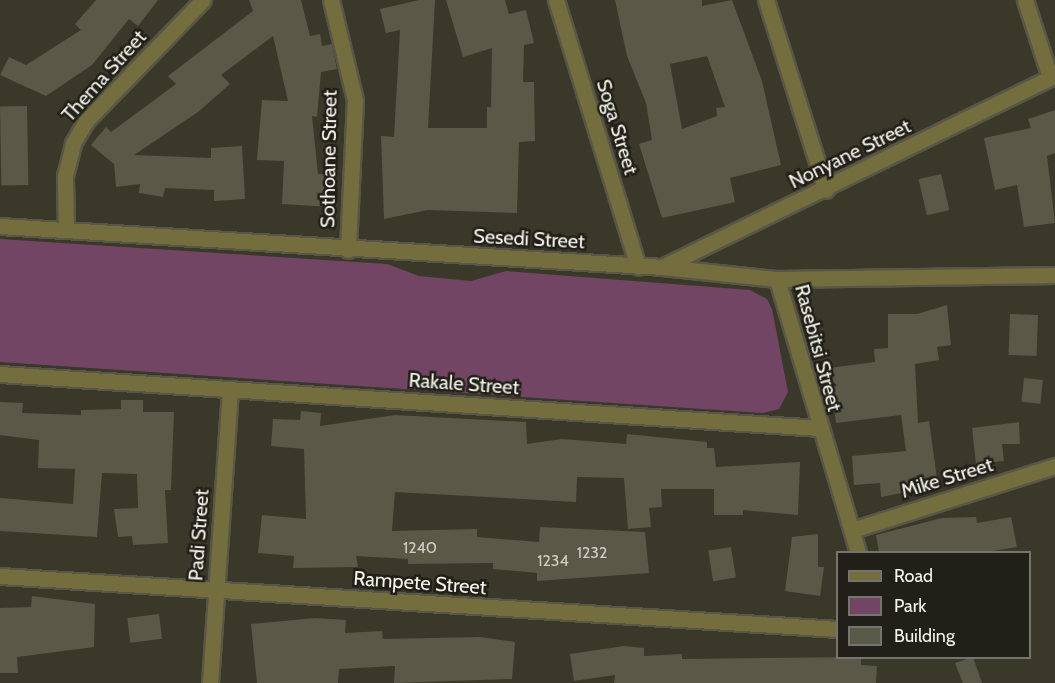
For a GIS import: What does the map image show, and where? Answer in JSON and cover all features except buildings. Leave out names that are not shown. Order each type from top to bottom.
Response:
[{"type":"street","name":"Thema Street","points":[[66,230],[65,176],[73,143],[86,121],[203,0]]},
{"type":"street","name":"Sothoane Street","points":[[331,0],[355,100],[348,250]]},
{"type":"street","name":"Soga Street","points":[[556,0],[638,267]]},
{"type":"street","points":[[766,0],[826,190]]},
{"type":"street","points":[[1025,0],[1053,76]]},
{"type":"street","name":"Nonyane Street","points":[[662,267],[696,246],[826,190],[1053,76]]},
{"type":"street","name":"Sesedi Street","points":[[0,226],[348,250],[662,267],[777,279],[1055,275]]},
{"type":"street","name":"Rasebitsi Street","points":[[777,279],[819,428]]},
{"type":"street","name":"Rakale Street","points":[[0,374],[819,428]]},
{"type":"street","name":"Padi Street","points":[[210,683],[230,390]]},
{"type":"street","points":[[819,428],[858,551]]},
{"type":"street","name":"Mike Street","points":[[852,530],[1055,466]]},
{"type":"street","name":"Rampete Street","points":[[0,576],[836,629]]},
{"type":"green space","points":[[0,239],[387,264],[419,276],[471,281],[506,271],[750,290],[767,299],[772,309],[788,392],[779,409],[763,413],[0,362]]}]
